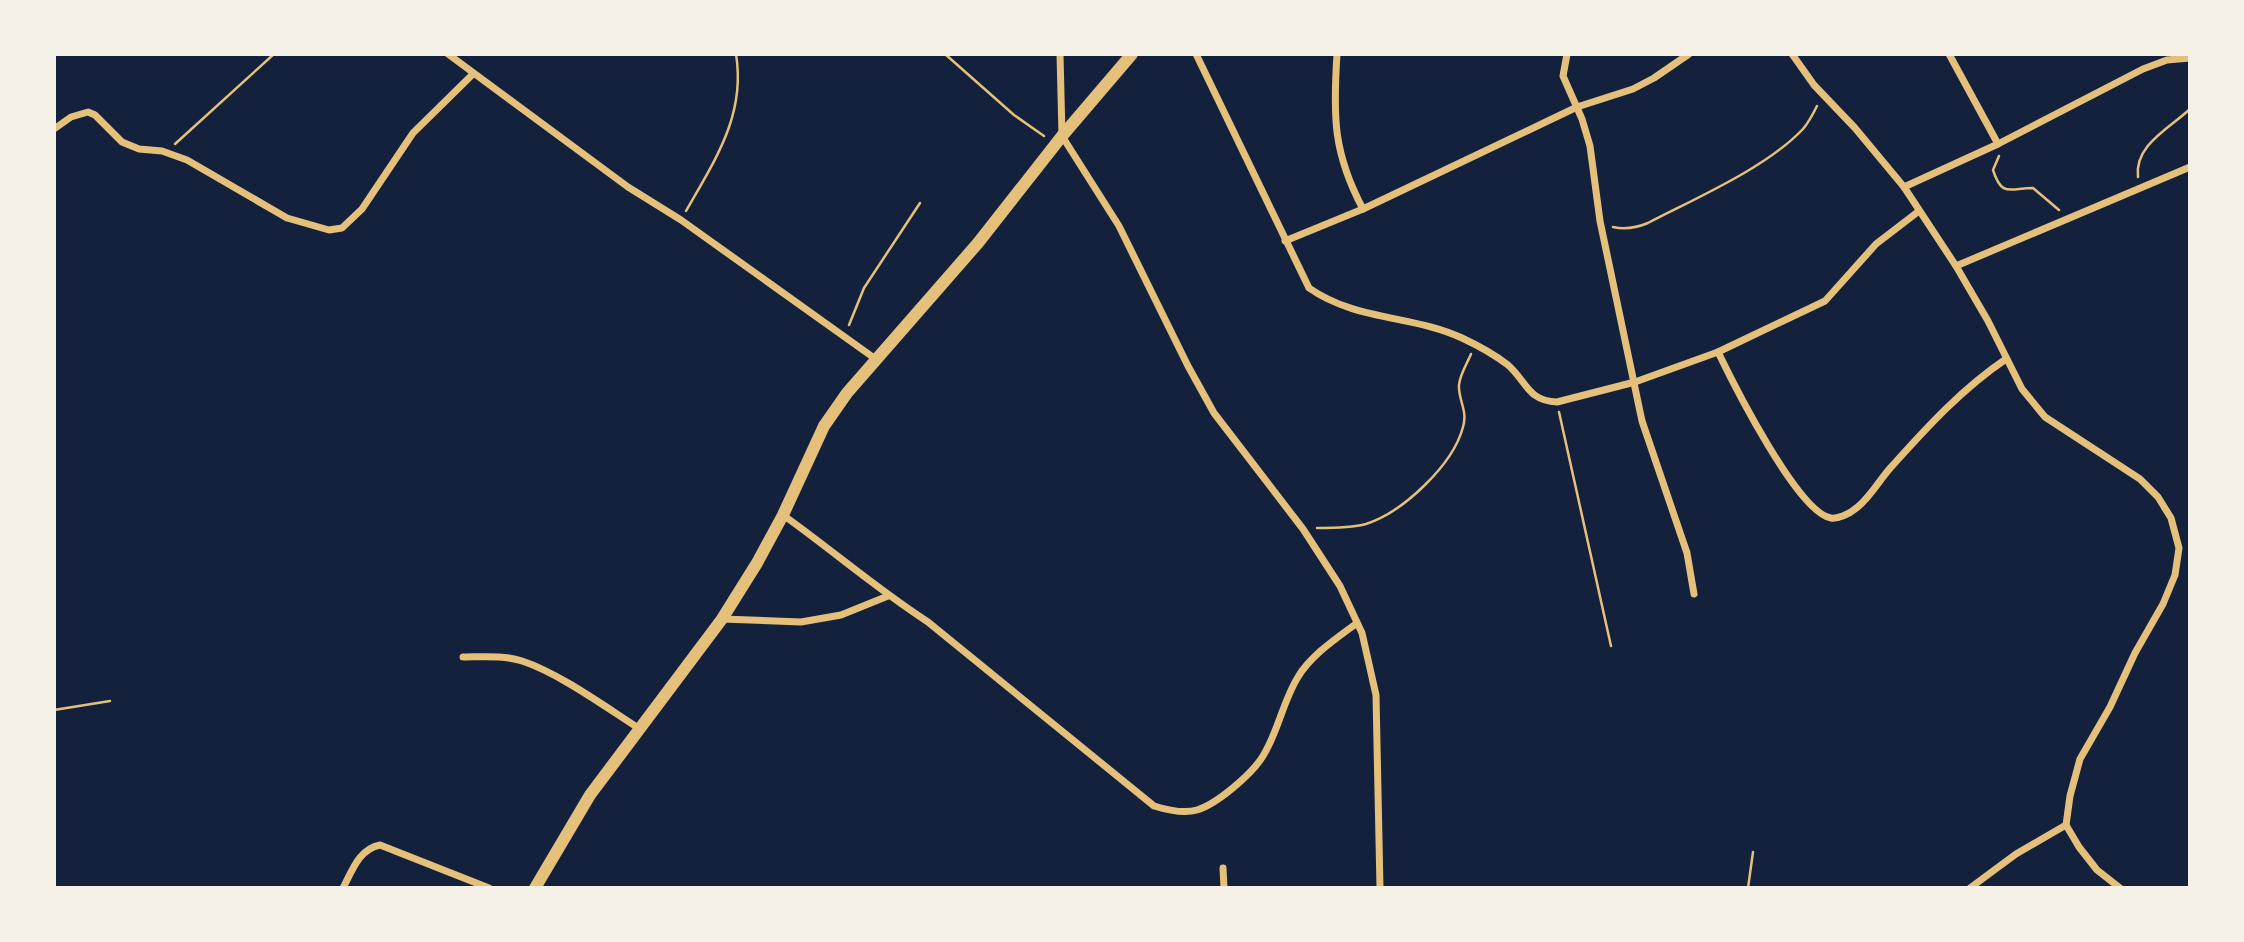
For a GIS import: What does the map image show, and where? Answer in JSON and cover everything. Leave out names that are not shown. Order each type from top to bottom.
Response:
[{"type":"main road","points":[[536,887],[590,795],[722,619],[783,515],[824,426],[847,393],[978,243],[1058,140],[1132,54]]},
{"type":"street","points":[[448,54],[628,187],[681,220],[877,360]]},
{"type":"street","points":[[1060,54],[1058,140],[1119,226],[1214,413],[1303,529],[1340,586],[1362,633],[1376,695],[1380,888]]},
{"type":"street","points":[[1196,54],[1309,288],[1323,298],[1382,318],[1446,332],[1475,345],[1508,366],[1535,397],[1545,401],[1557,402],[1635,382],[1718,352],[1825,302],[1876,244],[1919,211]]},
{"type":"street","points":[[1337,54],[1334,98],[1340,155],[1349,182],[1363,209]]},
{"type":"street","points":[[1567,54],[1563,76],[1591,146],[1600,221],[1642,421],[1687,553],[1694,594]]},
{"type":"street","points":[[1285,241],[1363,209],[1577,107],[1633,89],[1654,79],[1689,54]]},
{"type":"street","points":[[1792,54],[1905,187],[1956,265],[2022,389],[2045,417],[2140,479],[2158,497],[2171,519],[2179,548],[2175,575],[2110,707],[2080,759],[2070,796],[2066,825],[2097,870],[2120,888]]},
{"type":"street","points":[[1949,54],[1998,144]]},
{"type":"street","points":[[1905,187],[1998,144],[2143,69],[2168,60],[2190,58]]},
{"type":"street","points":[[54,129],[71,117],[88,112],[95,115],[122,142],[139,149],[162,151],[187,160],[287,218],[329,230],[342,228],[362,209],[413,133],[472,74]]},
{"type":"street","points":[[1956,265],[2069,220],[2190,167]]},
{"type":"street","points":[[1718,352],[1742,403],[1766,443],[1794,485],[1828,518],[1839,517],[1856,509],[1893,465],[1957,398],[1975,380],[2006,359]]},
{"type":"street","points":[[783,515],[835,552],[888,596],[928,622],[1154,806],[1170,810],[1196,810],[1218,798],[1244,778],[1263,756],[1298,676],[1334,640],[1357,623]]},
{"type":"street","points":[[722,619],[801,622],[841,615],[888,596]]},
{"type":"street","points":[[463,657],[494,656],[522,661],[551,675],[640,729]]},
{"type":"street","points":[[1970,888],[2016,854],[2066,825]]},
{"type":"street","points":[[343,888],[359,858],[366,850],[380,845],[489,888]]},
{"type":"street","points":[[1223,868],[1224,888]]},
{"type":"path","points":[[162,151],[178,142],[274,54]]},
{"type":"path","points":[[681,220],[712,165],[737,105],[740,78],[736,54]]},
{"type":"path","points":[[945,54],[1014,115],[1058,140]]},
{"type":"path","points":[[1600,221],[1623,229],[1636,228],[1748,170],[1797,135],[1825,96]]},
{"type":"path","points":[[2140,187],[2137,169],[2142,153],[2156,137],[2190,109]]},
{"type":"path","points":[[1998,144],[1999,156],[1993,170],[1998,184],[2010,191],[2033,188],[2069,220]]},
{"type":"path","points":[[843,338],[864,288],[920,203]]},
{"type":"path","points":[[1303,529],[1364,524],[1387,515],[1413,496],[1431,478],[1460,438],[1465,415],[1459,386],[1475,345]]},
{"type":"path","points":[[1557,402],[1611,646]]},
{"type":"path","points":[[54,710],[110,701]]},
{"type":"path","points":[[1748,888],[1753,852]]}]
